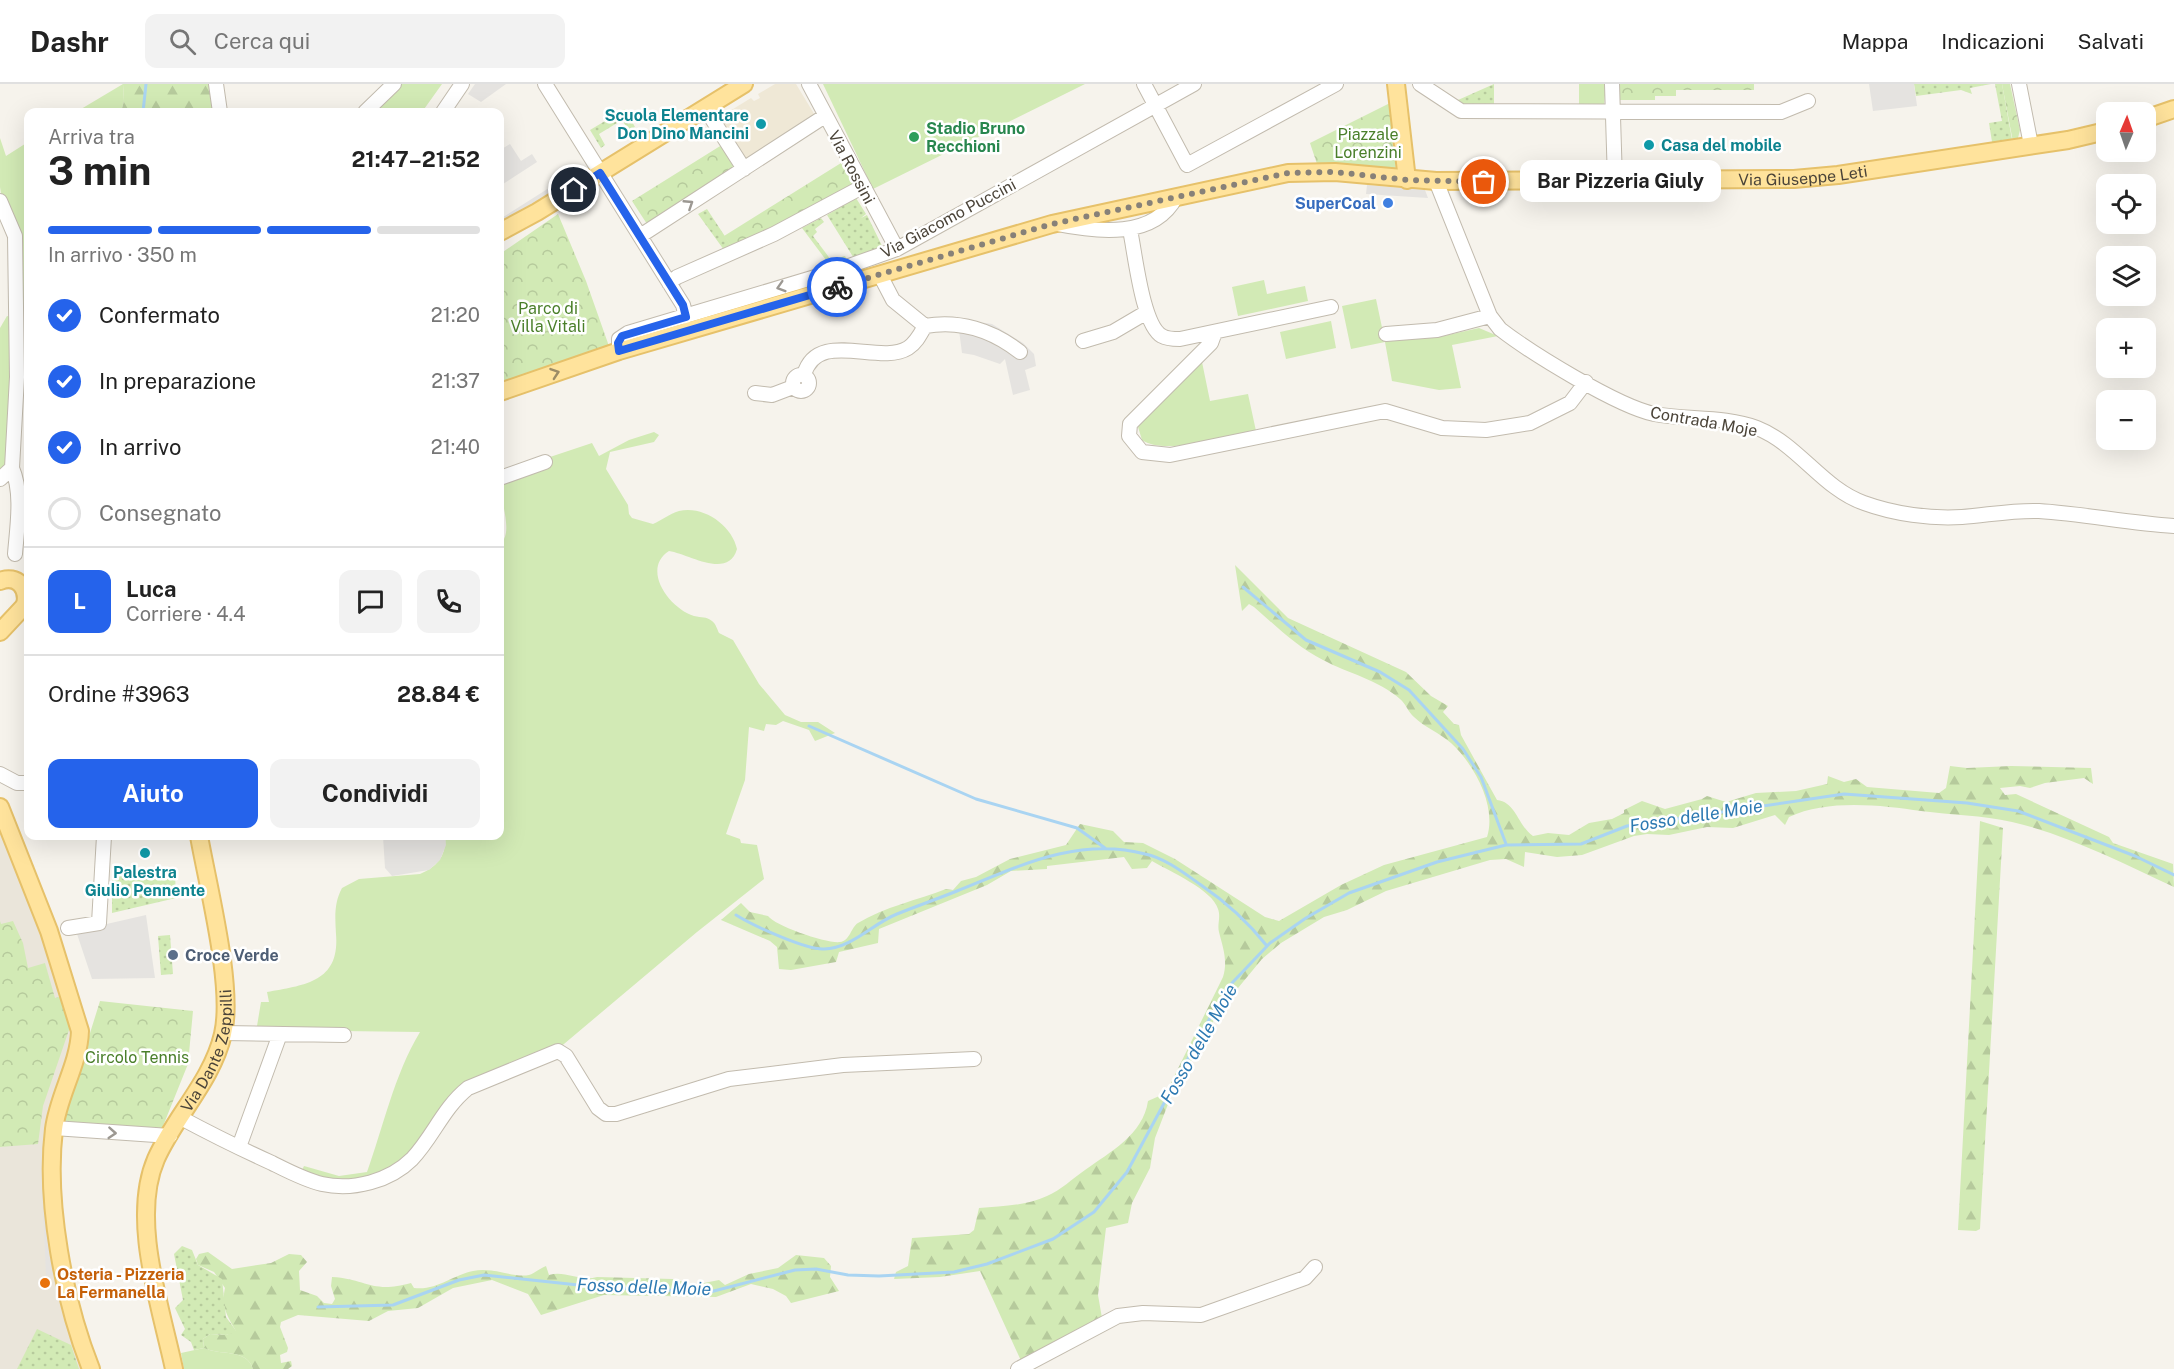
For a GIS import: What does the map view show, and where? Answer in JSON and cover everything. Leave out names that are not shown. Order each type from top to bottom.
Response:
[{"type":"main road","points":[[504,230],[537,212],[744,84]]},
{"type":"main road","points":[[1396,84],[1407,180]]},
{"type":"main road","points":[[2156,115],[2174,109]]},
{"type":"main road","name":"Via Giuseppe Leti","points":[[504,391],[619,351],[1052,224],[1288,173],[1335,172],[1436,181],[1745,180],[1838,175],[2096,133]]},
{"type":"main road","points":[[504,242],[516,234],[537,212]]},
{"type":"main road","points":[[11,580],[24,591]]},
{"type":"main road","points":[[0,632],[17,609]]},
{"type":"main road","points":[[0,807],[49,931],[78,1024],[78,1045],[54,1128],[53,1179],[62,1268],[69,1303],[91,1369]]},
{"type":"main road","name":"Via Dante Zeppilli","points":[[174,1369],[147,1238],[144,1207],[156,1158],[200,1086],[223,1033],[224,988],[201,840]]},
{"type":"street","points":[[216,84],[219,108]]},
{"type":"street","points":[[369,108],[394,84]]},
{"type":"street","points":[[447,108],[462,84]]},
{"type":"street","points":[[545,84],[683,305],[686,317]]},
{"type":"street","name":"Via Rossini","points":[[809,84],[897,249]]},
{"type":"street","points":[[1144,84],[1187,165],[1336,84]]},
{"type":"street","name":"Via Giacomo Puccini","points":[[619,351],[618,343],[622,336],[897,249],[1194,84]]},
{"type":"street","points":[[1420,84],[1461,111],[1781,112],[1808,101]]},
{"type":"street","points":[[1612,84],[1615,182]]},
{"type":"street","points":[[2019,84],[2031,145]]},
{"type":"street","points":[[705,108],[744,169]]},
{"type":"street","points":[[640,236],[825,116]]},
{"type":"street","name":"Contrada Moje","points":[[1436,181],[1490,316],[1500,329],[1515,342],[1637,409],[1654,414],[1756,428],[1780,439],[1842,491],[1862,502],[1885,509],[1924,515],[1960,517],[2036,511],[2174,526]]},
{"type":"street","points":[[669,283],[677,277],[774,234],[862,187]]},
{"type":"street","points":[[1052,224],[1078,228],[1130,230],[1162,215],[1176,197]]},
{"type":"street","points":[[0,201],[15,236],[17,377],[12,468],[16,477],[18,514],[15,554]]},
{"type":"street","points":[[1130,230],[1147,312],[1152,326],[1162,336],[1180,339],[1331,307]]},
{"type":"street","points":[[880,275],[893,300],[925,326],[946,323],[990,333],[1020,352]]},
{"type":"street","points":[[1083,341],[1113,332],[1147,312]]},
{"type":"street","points":[[1386,334],[1437,330],[1490,316]]},
{"type":"street","points":[[755,393],[772,395],[793,387],[799,392],[807,389],[809,381],[804,375],[806,367],[826,352],[841,349],[899,352],[918,340],[925,326]]},
{"type":"street","points":[[1215,332],[1211,343],[1130,424],[1129,436],[1142,452],[1170,455],[1385,411],[1442,428],[1486,430],[1530,423],[1570,403],[1586,382]]},
{"type":"street","points":[[504,477],[545,462]]},
{"type":"street","points":[[0,479],[12,468]]},
{"type":"street","points":[[0,774],[23,783]]},
{"type":"street","points":[[68,928],[99,923],[104,840]]},
{"type":"street","points":[[223,1033],[344,1035]]},
{"type":"street","points":[[239,1147],[280,1034]]},
{"type":"street","points":[[181,1118],[299,1176],[323,1184],[340,1186],[372,1182],[398,1171],[413,1158],[441,1115],[468,1088],[558,1051],[566,1056],[598,1108],[606,1114],[616,1114],[729,1079],[843,1065],[974,1059]]},
{"type":"street","points":[[54,1128],[170,1136]]},
{"type":"street","points":[[1018,1369],[1118,1316],[1143,1313],[1201,1315],[1305,1278],[1315,1268]]},
{"type":"shaded area","points":[[475,84],[506,84],[481,102],[468,94]]},
{"type":"shaded area","points":[[775,84],[796,84],[816,117],[747,160],[720,117],[751,98],[754,101],[760,98],[758,94]]},
{"type":"shaded area","points":[[1869,84],[1914,84],[1917,106],[1873,111]]},
{"type":"shaded area","points":[[510,144],[521,161],[532,154],[537,162],[504,183],[504,148]]},
{"type":"shaded area","points":[[582,167],[586,172],[504,223],[504,216]]},
{"type":"shaded area","points":[[1367,185],[1425,190],[1428,198],[1366,194]]},
{"type":"shaded area","points":[[965,320],[992,324],[1023,343],[1034,354],[1036,366],[1025,370],[1030,390],[1013,395],[1005,359],[1000,364],[962,353],[959,330]]},
{"type":"shaded area","points":[[0,815],[52,951],[74,1045],[60,1083],[55,1228],[86,1369],[0,1369]]},
{"type":"shaded area","points":[[383,840],[445,840],[446,845],[440,860],[429,870],[392,876],[385,868]]},
{"type":"shaded area","points":[[146,915],[155,978],[92,979],[76,931]]},
{"type":"shaded area","points":[[42,1186],[49,1186],[56,1276],[46,1275]]},
{"type":"green space","points":[[123,84],[122,108],[83,108]]},
{"type":"green space","points":[[123,84],[212,84],[215,108],[122,108]]},
{"type":"green space","points":[[402,84],[442,84],[425,108],[379,108]]},
{"type":"green space","name":"Stadio Bruno Recchioni","points":[[823,84],[1085,84],[873,189]]},
{"type":"green space","points":[[1494,84],[1494,106],[1463,104],[1458,100]]},
{"type":"green space","points":[[1579,84],[1606,84],[1604,106],[1579,105]]},
{"type":"green space","points":[[1617,84],[1754,84],[1754,90],[1676,90],[1676,96],[1655,96],[1655,100],[1616,100]]},
{"type":"green space","points":[[1914,84],[1991,84],[1970,88],[1972,94],[1961,90],[1916,96]]},
{"type":"green space","points":[[1995,84],[2002,84],[2013,145],[1993,148],[1989,123],[2002,121]]},
{"type":"green space","points":[[2002,84],[2010,84],[2020,130],[2018,138],[2013,142]]},
{"type":"green space","name":"Piazzale Lorenzini","points":[[1390,103],[1396,170],[1318,167],[1310,143]]},
{"type":"green space","points":[[625,109],[635,127],[629,131],[622,120],[599,134],[605,145],[601,148],[590,130]]},
{"type":"green space","points":[[0,138],[6,156],[24,145],[24,320],[20,320],[0,187]]},
{"type":"green space","points":[[725,143],[740,166],[647,224],[632,201]]},
{"type":"green space","points":[[841,163],[853,184],[793,220],[732,247],[724,236]]},
{"type":"green space","points":[[856,198],[866,214],[861,218],[867,215],[883,248],[855,260],[827,215]]},
{"type":"green space","points":[[707,209],[732,247],[724,250],[698,214]]},
{"type":"green space","name":"Parco di Villa Vitali","points":[[558,214],[586,281],[610,349],[504,385],[504,251]]},
{"type":"green space","points":[[821,218],[824,222],[815,229],[817,232],[813,236],[831,260],[845,256],[848,262],[832,268],[802,228]]},
{"type":"green space","points":[[1264,280],[1267,294],[1305,286],[1308,301],[1238,316],[1232,287]]},
{"type":"green space","points":[[1376,299],[1384,337],[1412,339],[1439,337],[1479,328],[1498,336],[1452,345],[1461,388],[1439,390],[1392,381],[1385,342],[1351,349],[1342,306]]},
{"type":"green space","points":[[7,316],[11,317],[14,378],[8,460],[0,470],[0,328]]},
{"type":"green space","points":[[1331,321],[1336,348],[1286,359],[1280,332]]},
{"type":"green space","points":[[1202,362],[1210,401],[1248,394],[1256,431],[1181,446],[1152,444],[1142,440],[1138,427],[1145,413]]},
{"type":"green space","points":[[654,432],[659,435],[654,442],[610,452],[606,469],[628,505],[632,518],[653,524],[679,511],[697,511],[707,514],[723,525],[734,540],[737,549],[732,558],[725,563],[717,564],[669,551],[661,559],[658,568],[658,577],[668,597],[685,612],[710,619],[719,633],[733,640],[759,684],[785,715],[801,722],[818,722],[835,733],[815,741],[809,730],[783,721],[776,725],[766,724],[764,731],[749,727],[745,780],[726,834],[740,839],[741,843],[757,845],[764,879],[558,1049],[483,1076],[412,1157],[358,1182],[300,1174],[304,1166],[339,1176],[367,1172],[396,1084],[420,1032],[261,1030],[257,1026],[261,1002],[269,1002],[267,992],[307,983],[326,972],[336,950],[336,910],[342,888],[359,879],[420,874],[432,868],[440,859],[445,840],[504,840],[504,539],[506,520],[504,481],[552,463],[550,457],[592,443],[599,456],[629,440]]},
{"type":"green space","points":[[1235,565],[1288,618],[1406,672],[1431,696],[1448,706],[1443,712],[1454,724],[1459,725],[1461,735],[1497,800],[1509,805],[1533,836],[1548,833],[1569,835],[1589,823],[1612,819],[1642,801],[1665,809],[1707,796],[1726,802],[1756,793],[1796,791],[1827,784],[1828,776],[1844,782],[1856,779],[1867,787],[1939,793],[1946,788],[1950,766],[2091,768],[2093,784],[2084,778],[2045,783],[2030,788],[2020,786],[2000,788],[2005,795],[2016,794],[2109,837],[2113,843],[2173,864],[2174,887],[2074,842],[2012,822],[1854,805],[1804,811],[1789,817],[1785,825],[1775,815],[1733,828],[1707,827],[1669,835],[1634,836],[1582,855],[1557,857],[1525,852],[1524,867],[1506,859],[1490,860],[1386,891],[1347,910],[1324,917],[1281,943],[1262,959],[1219,1011],[1170,1099],[1155,1138],[1150,1168],[1132,1203],[1128,1223],[1106,1228],[1098,1295],[1102,1318],[1022,1363],[980,1271],[940,1277],[894,1279],[896,1272],[908,1266],[912,1238],[969,1234],[974,1230],[979,1208],[1022,1204],[1052,1194],[1124,1142],[1140,1124],[1148,1101],[1166,1093],[1223,977],[1225,965],[1219,929],[1219,912],[1214,902],[1199,888],[1152,861],[1147,868],[1132,869],[1124,857],[1047,866],[1047,869],[1011,871],[987,885],[879,929],[878,943],[839,952],[836,962],[791,970],[779,969],[777,947],[770,941],[721,920],[741,903],[750,912],[768,916],[791,929],[825,940],[840,942],[846,939],[858,923],[879,912],[946,889],[953,890],[961,881],[976,877],[1010,859],[1066,845],[1080,824],[1113,831],[1124,842],[1143,843],[1175,859],[1265,917],[1279,921],[1341,885],[1384,865],[1487,837],[1489,812],[1486,799],[1475,774],[1460,752],[1447,739],[1418,721],[1392,692],[1313,655],[1249,604],[1242,611]]},
{"type":"green space","points":[[1980,821],[2003,828],[1980,1229],[1976,1231],[1958,1230]]},
{"type":"green space","points":[[112,873],[175,873],[176,898],[112,913]]},
{"type":"green space","points":[[0,921],[1,924],[13,921],[23,943],[28,968],[45,963],[55,998],[63,996],[70,1027],[43,1106],[38,1144],[0,1147]]},
{"type":"green space","points":[[170,935],[173,974],[161,975],[158,936]]},
{"type":"green space","name":"Circolo Tennis","points":[[100,1001],[193,1011],[188,1064],[161,1131],[62,1123]]},
{"type":"green space","points":[[182,1246],[192,1250],[198,1265],[222,1279],[226,1317],[237,1332],[226,1335],[210,1334],[203,1339],[204,1348],[194,1350],[191,1342],[181,1335],[185,1329],[175,1308],[183,1300],[174,1254]]},
{"type":"green space","points":[[208,1252],[232,1269],[271,1263],[289,1254],[301,1255],[307,1262],[299,1271],[300,1290],[317,1296],[324,1303],[332,1304],[335,1299],[331,1286],[332,1277],[387,1287],[411,1283],[414,1288],[422,1288],[437,1285],[473,1271],[488,1270],[523,1276],[546,1266],[549,1275],[561,1274],[585,1278],[673,1279],[694,1285],[719,1280],[725,1285],[749,1274],[778,1268],[796,1255],[824,1258],[831,1266],[830,1277],[839,1291],[791,1303],[786,1296],[773,1289],[751,1284],[716,1297],[604,1295],[541,1315],[528,1294],[492,1280],[453,1288],[418,1308],[388,1311],[369,1321],[298,1315],[281,1322],[280,1327],[288,1348],[287,1352],[280,1355],[281,1363],[291,1361],[292,1366],[288,1369],[253,1369],[250,1362],[239,1355],[204,1348],[203,1339],[210,1334],[226,1335],[236,1331],[226,1311],[225,1288],[214,1272],[198,1265],[196,1259],[199,1254]]},
{"type":"green space","points":[[37,1329],[71,1345],[79,1369],[17,1369]]},
{"type":"green space","points":[[204,1348],[239,1355],[250,1362],[253,1369],[184,1369],[181,1353]]},
{"type":"waterway","points":[[143,108],[146,84]]},
{"type":"waterway","points":[[1243,587],[1306,640],[1380,672],[1409,690],[1463,749],[1481,777],[1506,844]]},
{"type":"waterway","points":[[809,726],[976,799],[1077,828],[1105,848]]},
{"type":"waterway","name":"Fosso delle Moie","points":[[318,1307],[393,1305],[459,1280],[484,1275],[597,1287],[710,1292],[795,1270],[816,1269],[848,1275],[879,1276],[954,1272],[987,1264],[1053,1239],[1094,1212],[1127,1172],[1211,1016],[1232,983],[1270,943],[1306,918],[1349,893],[1437,862],[1506,845],[1581,844],[1627,826],[1844,794],[1967,803],[2018,811],[2135,856],[2174,875]]},
{"type":"waterway","points":[[736,915],[805,946],[834,948],[844,945],[897,914],[1025,864],[1072,851],[1120,849],[1152,856],[1181,871],[1228,905],[1267,946]]},
{"type":"way so far","points":[[837,287],[1052,224],[1288,173],[1335,172],[1407,180],[1484,182]]},
{"type":"place","name":"Scuola Elementare Don Dino Mancini","points":[[761,124]]},
{"type":"place","name":"Stadio Bruno Recchioni","points":[[914,137]]},
{"type":"place","name":"Casa del mobile","points":[[1649,145]]},
{"type":"place","name":"Bar Pizzeria Giuly","points":[[1484,182]]},
{"type":"place","name":"SuperCoal","points":[[1388,203]]},
{"type":"place","name":"Palestra Giulio Pennente","points":[[145,853]]},
{"type":"place","name":"Croce Verde","points":[[173,955]]},
{"type":"place","name":"Osteria - Pizzeria La Fermanella","points":[[45,1283]]},
{"type":"route","points":[[574,190],[600,173],[683,305],[686,317],[622,336],[618,343],[619,351],[837,287]]}]
